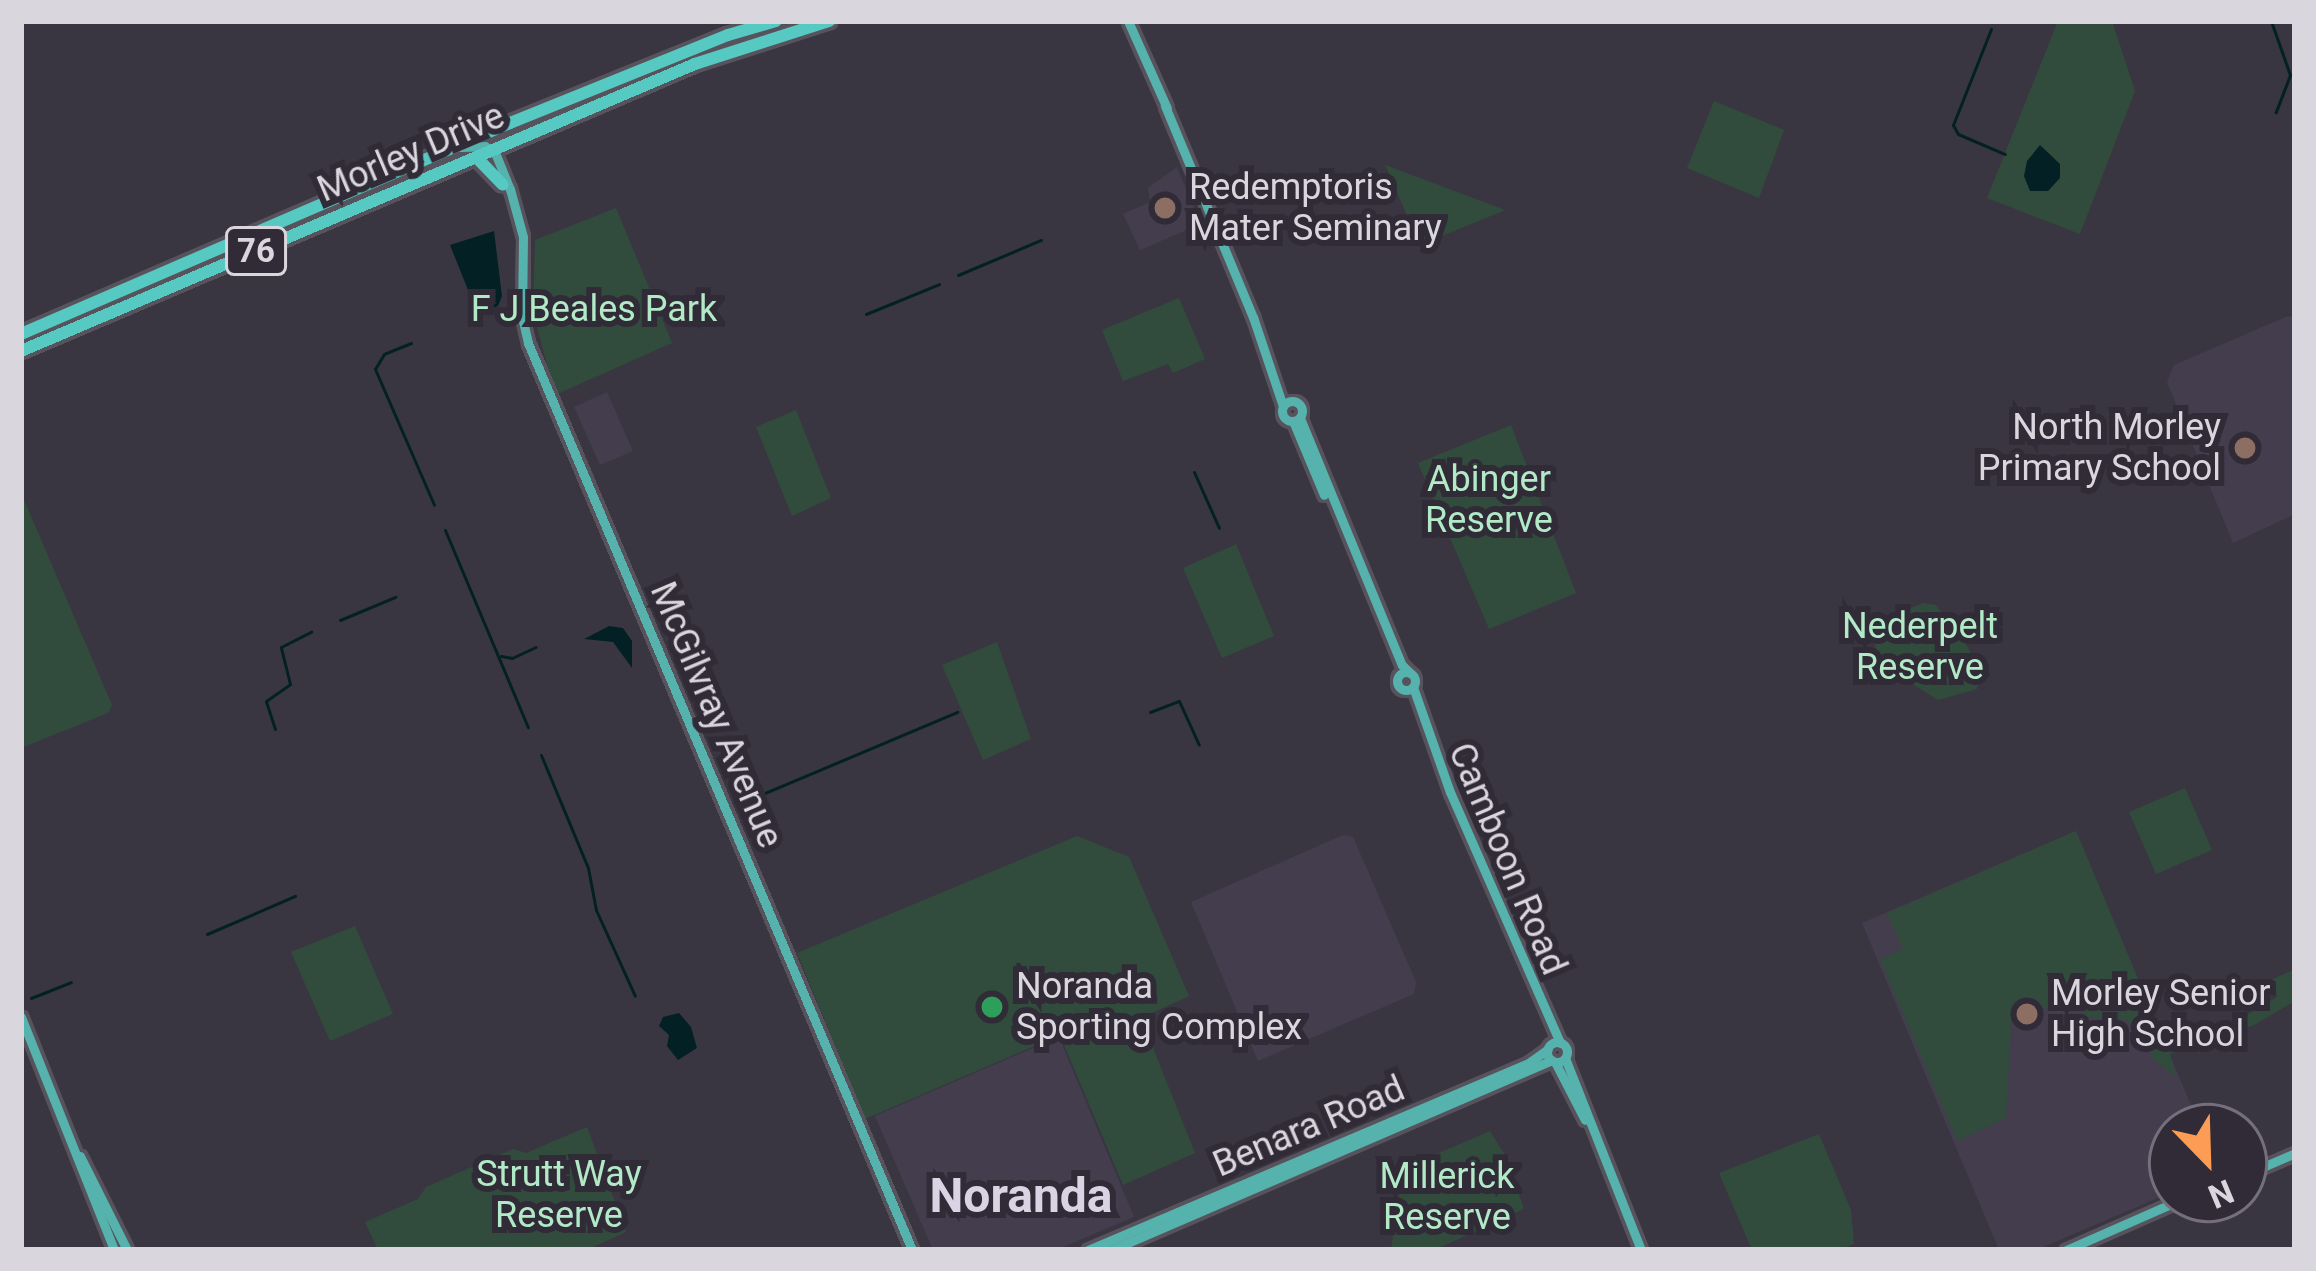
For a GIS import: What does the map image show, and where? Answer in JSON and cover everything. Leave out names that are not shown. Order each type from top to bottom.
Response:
[{"type":"highway","name":"Morley Drive","points":[[21,334],[496,130],[776,21]]},
{"type":"highway","name":"Morley Drive","points":[[21,351],[758,41],[829,21]]},
{"type":"highway","points":[[739,32],[742,38],[758,41]]},
{"type":"highway","points":[[476,158],[506,191]]},
{"type":"main road","points":[[1128,21],[1274,371],[1286,420],[1296,419]]},
{"type":"main road","points":[[456,147],[491,151],[496,130]]},
{"type":"main road","name":"McGilvray Avenue","points":[[491,151],[523,237],[522,317],[528,343],[911,1249]]},
{"type":"main road","points":[[1274,371],[1296,401],[1296,419],[1397,677],[1408,688]]},
{"type":"main road","points":[[1283,406],[1296,401]]},
{"type":"main road","points":[[1296,419],[1402,665],[1410,673]]},
{"type":"main road","points":[[1397,677],[1410,673]]},
{"type":"main road","points":[[1408,688],[1410,673]]},
{"type":"main road","name":"Camboon Road","points":[[1408,688],[1545,1018],[1555,1053],[1641,1250]]},
{"type":"main road","points":[[21,1017],[114,1250]]},
{"type":"main road","name":"Benara Road","points":[[1088,1250],[1555,1053]]},
{"type":"main road","name":"Benara Road","points":[[1112,1250],[1555,1053]]},
{"type":"main road","points":[[80,1156],[127,1250]]},
{"type":"main road","points":[[2066,1250],[2148,1214]]},
{"type":"shaded area","points":[[2040,145],[2060,164],[2060,178],[2048,191],[2030,191],[2024,176],[2027,161]]},
{"type":"shaded area","name":"Redemptoris Mater Seminary","points":[[1177,167],[1199,220],[1196,226],[1140,250],[1123,214],[1150,202],[1148,188]]},
{"type":"shaded area","points":[[494,231],[502,296],[498,306],[485,311],[472,300],[450,245]]},
{"type":"shaded area","name":"North Morley Primary School","points":[[2288,316],[2295,318],[2295,514],[2233,543],[2167,382],[2174,365]]},
{"type":"shaded area","points":[[607,392],[633,451],[600,465],[574,407]]},
{"type":"shaded area","points":[[609,626],[623,628],[632,641],[632,668],[613,642],[584,639]]},
{"type":"shaded area","name":"Morley Senior High School","points":[[2076,831],[2190,1103],[2148,1103],[2148,1202],[2036,1250],[1999,1250],[1862,923]]},
{"type":"shaded area","points":[[1343,835],[1353,837],[1416,982],[1414,994],[1258,1061],[1191,902]]},
{"type":"shaded area","points":[[679,1013],[691,1027],[697,1048],[678,1060],[667,1046],[669,1035],[659,1026],[663,1017]]},
{"type":"shaded area","points":[[1059,1037],[1134,1217],[1056,1250],[933,1250],[875,1116]]},
{"type":"green space","points":[[2058,21],[2112,21],[2135,91],[2080,234],[1987,198]]},
{"type":"green space","points":[[1714,101],[1784,130],[1759,198],[1687,168]]},
{"type":"green space","points":[[1385,165],[1505,210],[1420,245]]},
{"type":"green space","name":"F J Beales Park","points":[[616,208],[672,343],[555,395],[533,312],[535,240]]},
{"type":"green space","points":[[1179,298],[1205,359],[1173,373],[1168,364],[1123,381],[1102,330]]},
{"type":"green space","points":[[796,410],[831,498],[792,516],[756,427]]},
{"type":"green space","name":"Abinger Reserve","points":[[1511,425],[1576,593],[1489,629],[1418,463]]},
{"type":"green space","points":[[21,493],[112,705],[108,713],[21,748]]},
{"type":"green space","points":[[1236,544],[1274,636],[1222,658],[1183,568]]},
{"type":"green space","name":"Nederpelt Reserve","points":[[1923,603],[1936,605],[1967,646],[1982,675],[1977,689],[1938,700],[1881,664],[1869,626]]},
{"type":"green space","points":[[997,642],[1031,739],[983,760],[942,665]]},
{"type":"green space","points":[[2185,788],[2212,850],[2156,874],[2129,812]]},
{"type":"green space","points":[[2076,831],[2165,1043],[2242,1018],[2277,997],[2271,980],[2295,969],[2295,1001],[2254,1025],[2170,1054],[2176,1077],[2153,1059],[2138,1030],[2125,1019],[2085,1017],[2083,1009],[2012,1008],[2006,1118],[1957,1141],[1880,959],[1903,949],[1887,913]]},
{"type":"green space","name":"Noranda Sporting Complex","points":[[1077,836],[1129,857],[1189,996],[1141,1018],[1195,1153],[1123,1185],[1060,1035],[865,1119],[797,953]]},
{"type":"green space","points":[[355,926],[393,1014],[330,1041],[291,952]]},
{"type":"green space","name":"Strutt Way Reserve","points":[[587,1127],[626,1232],[587,1250],[378,1250],[365,1222],[418,1199],[426,1187],[513,1149],[526,1153]]},
{"type":"green space","name":"Millerick Reserve","points":[[1490,1131],[1506,1157],[1524,1209],[1434,1250],[1391,1250],[1400,1189],[1395,1172]]},
{"type":"green space","points":[[1819,1134],[1851,1210],[1854,1244],[1839,1250],[1752,1250],[1719,1173]]},
{"type":"waterway","points":[[2271,21],[2290,75],[2276,112]]},
{"type":"waterway","points":[[1991,29],[1953,125],[1958,134],[2005,154]]},
{"type":"waterway","points":[[958,275],[1041,240]]},
{"type":"waterway","points":[[866,314],[939,284]]},
{"type":"waterway","points":[[411,343],[384,354],[375,369],[434,505]]},
{"type":"waterway","points":[[1194,472],[1219,528]]},
{"type":"waterway","points":[[445,530],[528,727]]},
{"type":"waterway","points":[[340,620],[395,597]]},
{"type":"waterway","points":[[275,729],[266,701],[290,684],[281,647],[311,632]]},
{"type":"waterway","points":[[501,656],[512,658],[536,647]]},
{"type":"waterway","points":[[1150,712],[1179,701],[1199,745]]},
{"type":"waterway","points":[[739,804],[957,712]]},
{"type":"waterway","points":[[541,755],[588,868],[596,910],[635,996]]},
{"type":"waterway","points":[[207,934],[295,896]]},
{"type":"waterway","points":[[31,998],[71,982]]},
{"type":"place","name":"Redemptoris Mater Seminary","points":[[1165,208]]},
{"type":"place","name":"North Morley Primary School","points":[[2245,448]]},
{"type":"place","name":"Noranda Sporting Complex","points":[[992,1007]]},
{"type":"place","name":"Morley Senior High School","points":[[2027,1014]]},
{"type":"district","name":"Noranda","points":[[1021,1196]]}]
